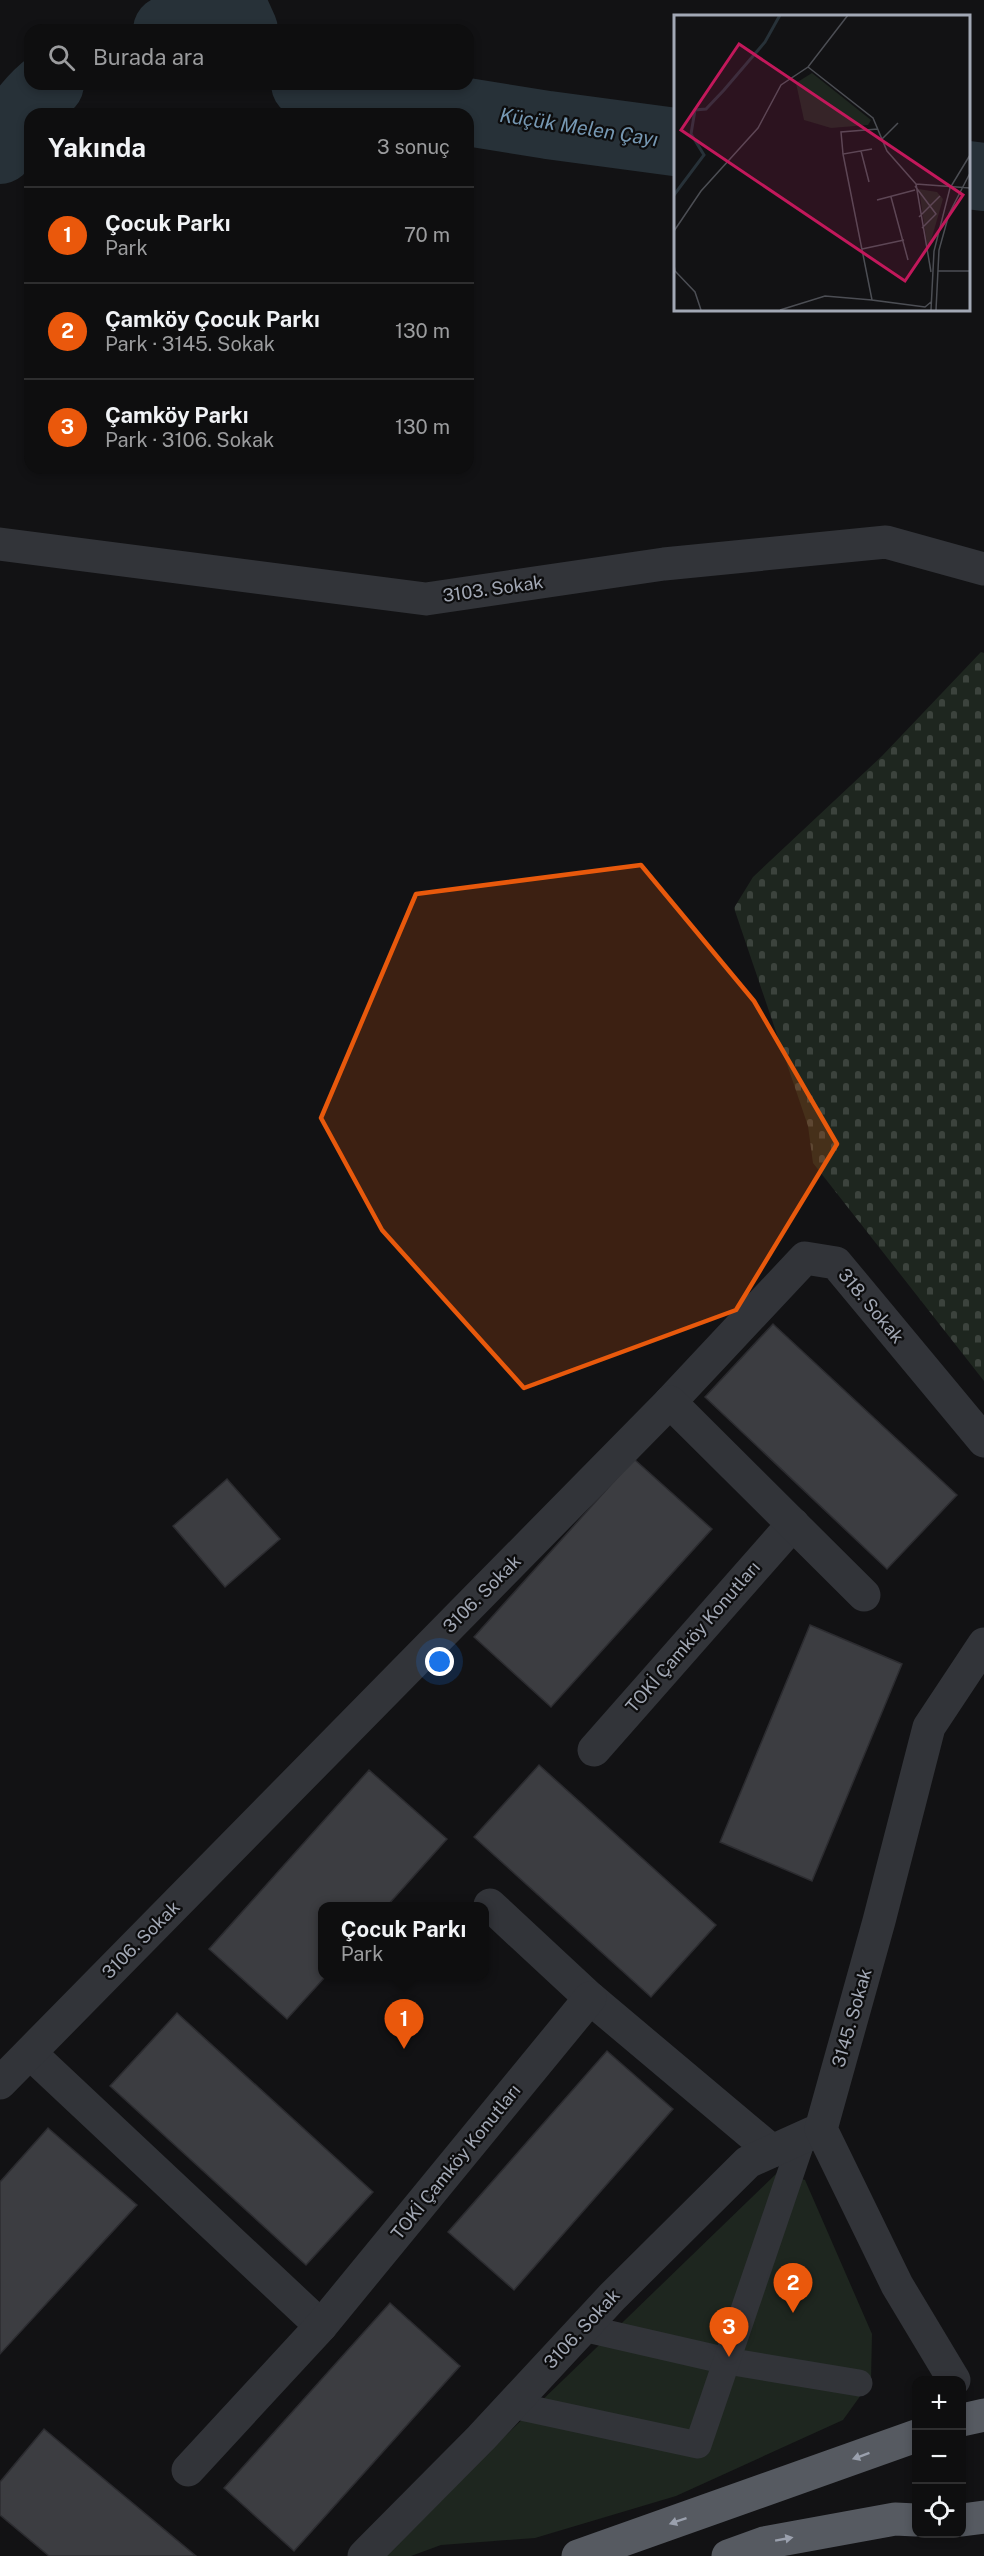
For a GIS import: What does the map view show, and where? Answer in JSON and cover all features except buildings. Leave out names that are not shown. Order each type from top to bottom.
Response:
[{"type":"highway","points":[[578,2556],[912,2437]]},
{"type":"highway","points":[[966,2519],[984,2517]]},
{"type":"highway","points":[[728,2556],[764,2543],[895,2519],[912,2520]]},
{"type":"street","name":"3103. Sokak","points":[[0,544],[426,599],[664,564],[886,542],[984,569]]},
{"type":"street","name":"318. Sokak","points":[[670,1402],[805,1258],[836,1263],[984,1441]]},
{"type":"street","points":[[670,1402],[864,1595]]},
{"type":"street","name":"3106. Sokak","points":[[0,2083],[670,1402]]},
{"type":"street","name":"TOKİ Çamköy Konutları","points":[[594,1750],[793,1524]]},
{"type":"street","name":"3145. Sokak","points":[[812,2133],[929,1727],[984,1644]]},
{"type":"street","points":[[490,1905],[590,1998],[772,2151]]},
{"type":"street","name":"TOKİ Çamköy Konutları","points":[[188,2470],[321,2326],[590,1998]]},
{"type":"street","points":[[30,2053],[321,2326]]},
{"type":"street","points":[[512,2405],[698,2445],[812,2133]]},
{"type":"street","points":[[812,2133],[897,2285],[952,2376]]},
{"type":"street","name":"3106. Sokak","points":[[364,2556],[512,2405],[583,2328],[748,2162],[812,2133]]},
{"type":"street","points":[[583,2328],[727,2361],[859,2382]]},
{"type":"highlighted area","points":[[641,865],[754,1001],[837,1144],[736,1310],[524,1388],[382,1230],[321,1118],[416,894]]},
{"type":"green space","points":[[981,652],[984,653],[984,1381],[813,1163],[808,1126],[734,908],[753,877],[882,756]]},
{"type":"green space","points":[[779,2171],[805,2180],[872,2334],[871,2381],[843,2420],[676,2496],[535,2538],[441,2545],[411,2556],[381,2556]]},
{"type":"waterway","name":"Küçük Melen Çayı","points":[[187,24],[235,10],[241,24]]},
{"type":"waterway","name":"Küçük Melen Çayı","points":[[26,108],[42,90]]},
{"type":"waterway","name":"Küçük Melen Çayı","points":[[330,90],[442,108]]},
{"type":"waterway","name":"Küçük Melen Çayı","points":[[0,150],[24,111]]},
{"type":"waterway","name":"Küçük Melen Çayı","points":[[474,113],[674,142]]},
{"type":"waterway","name":"Küçük Melen Çayı","points":[[969,175],[984,177]]},
{"type":"place","name":"Çocuk Parkı","points":[[404,2049]]},
{"type":"place","name":"Çamköy Çocuk Parkı","points":[[793,2313]]},
{"type":"place","name":"Çamköy Parkı","points":[[729,2357]]}]
